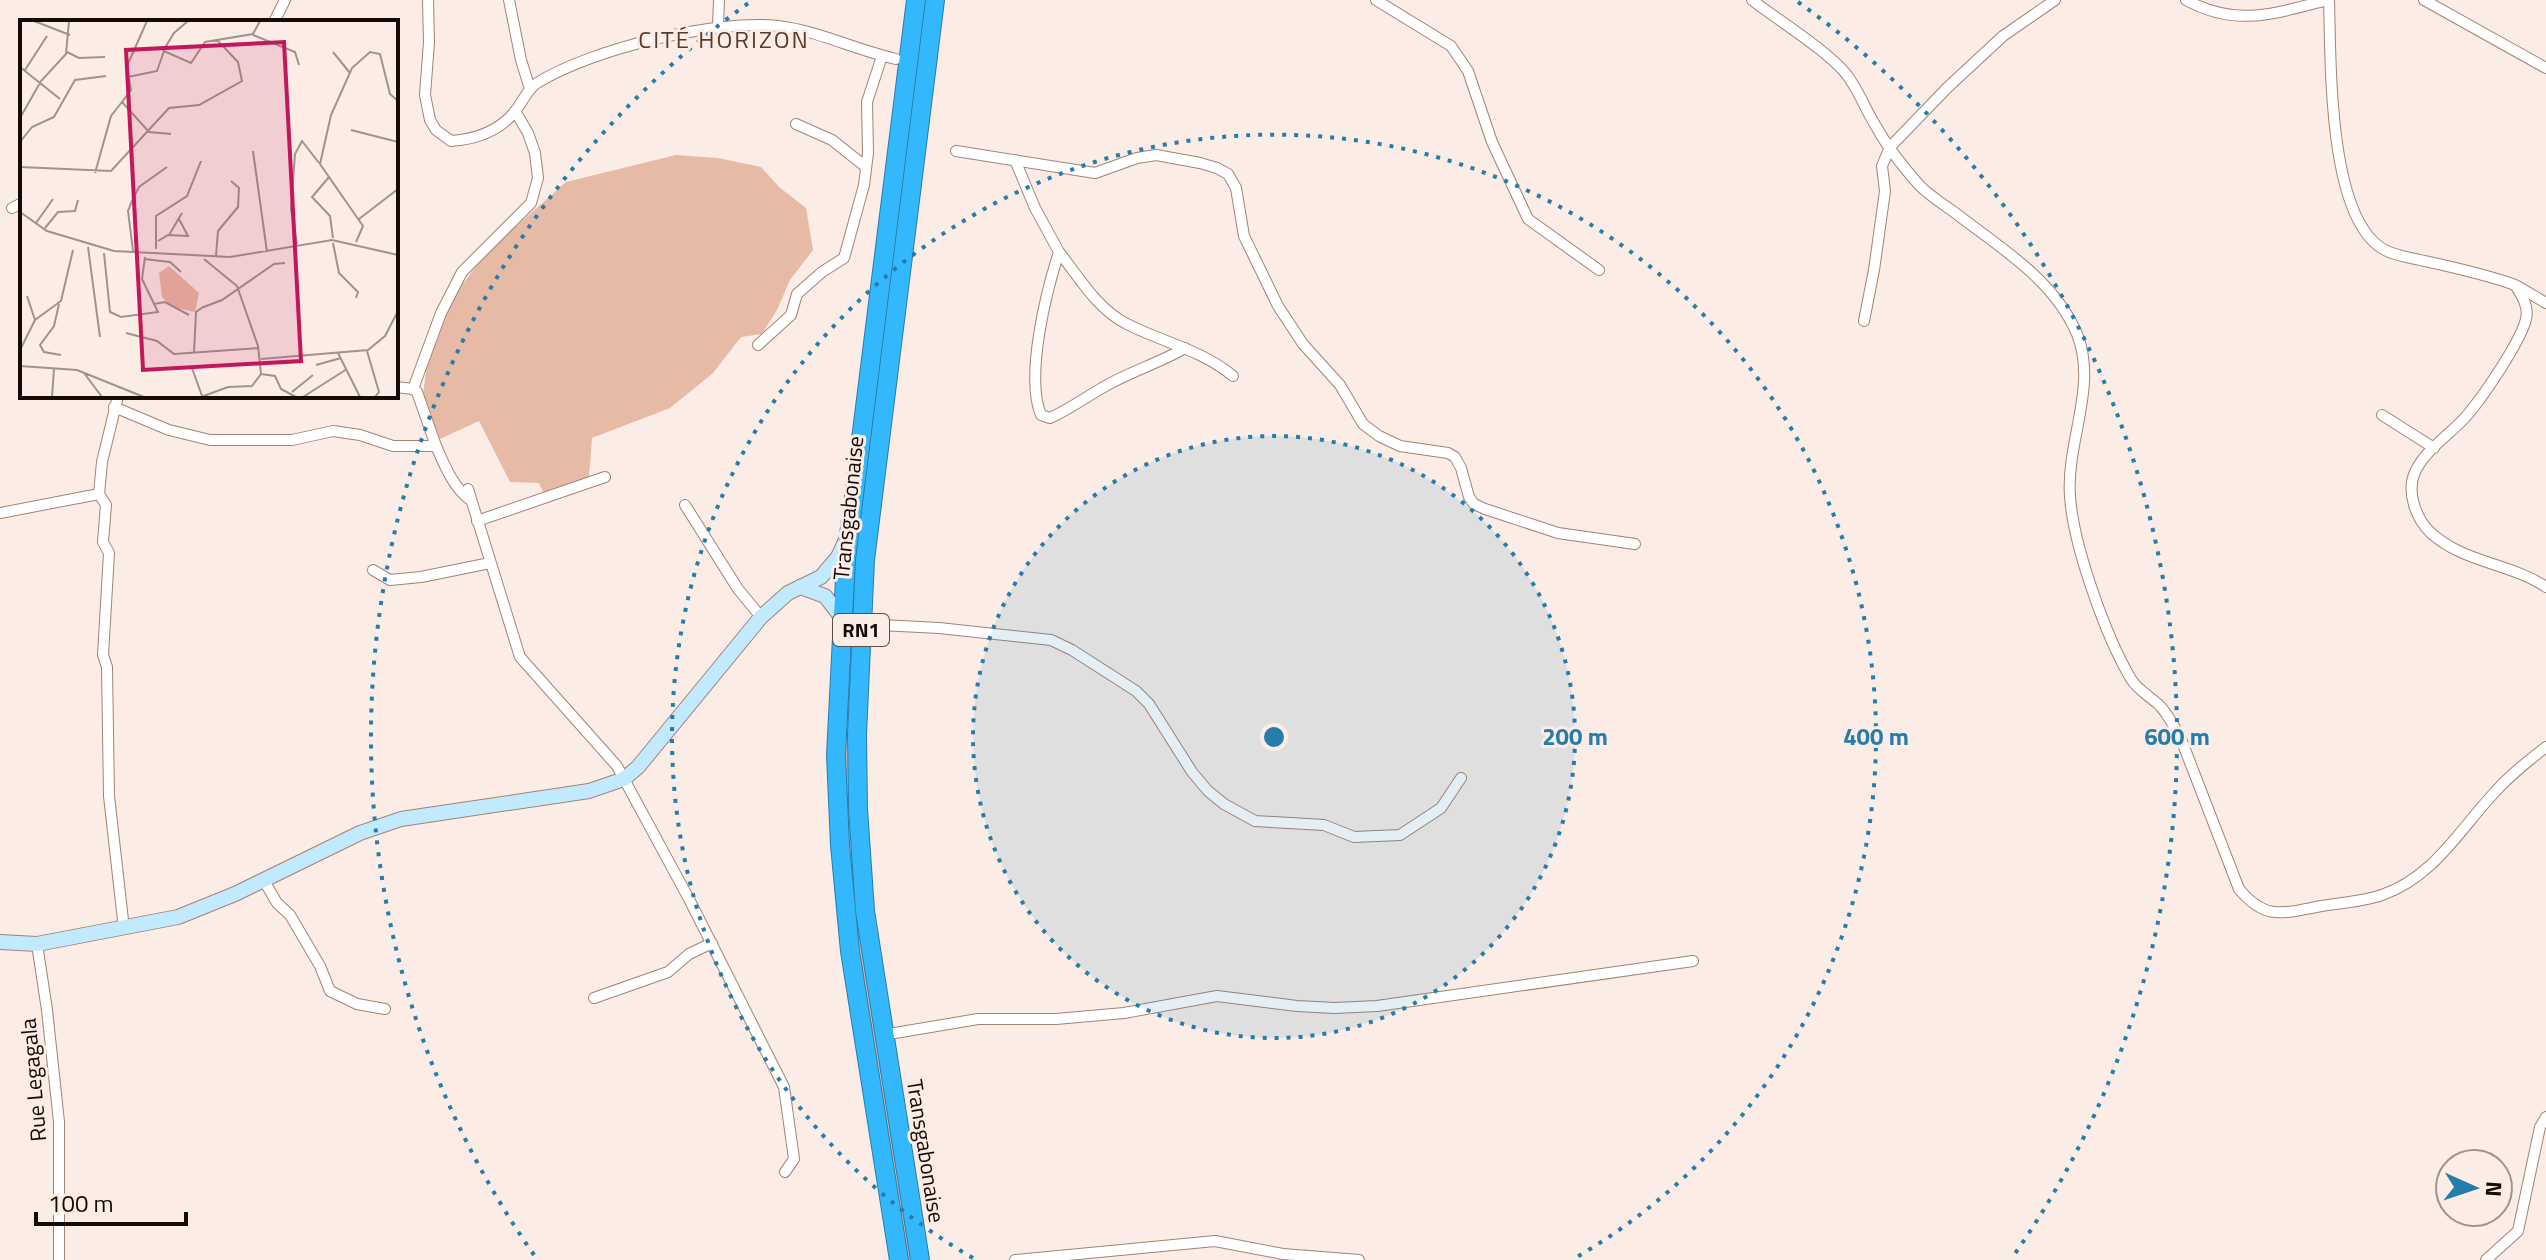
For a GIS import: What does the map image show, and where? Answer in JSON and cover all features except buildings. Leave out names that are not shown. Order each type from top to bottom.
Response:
[{"type":"highway","name":"Transgabonaise","points":[[899,1260],[857,1000],[842,869],[836,755],[842,618],[850,530],[916,0]]},
{"type":"highway","name":"Transgabonaise","points":[[920,1260],[865,911],[857,734],[865,560],[935,0]]},
{"type":"street","points":[[275,20],[285,0]]},
{"type":"street","points":[[428,0],[425,95],[430,120],[436,130],[448,139],[457,140],[491,132],[505,124],[538,82],[603,53],[718,25],[777,26],[827,37],[896,59]]},
{"type":"street","points":[[509,0],[530,89]]},
{"type":"street","points":[[718,25],[719,0]]},
{"type":"street","points":[[1376,0],[1451,46],[1468,71],[1492,142],[1528,219],[1599,270]]},
{"type":"street","points":[[1752,0],[1847,75],[1878,130],[1922,188],[2044,284],[2077,335],[2083,357],[2084,381],[2069,494],[2082,555],[2101,613],[2132,681],[2160,706],[2181,739],[2239,889],[2252,905],[2267,913],[2290,912],[2383,895],[2406,883],[2427,870],[2495,791],[2546,747]]},
{"type":"street","points":[[1864,321],[1885,191],[1882,166],[1890,147],[2003,36],[2055,0]]},
{"type":"street","points":[[2186,0],[2228,17],[2271,14],[2329,0],[2340,171],[2348,200],[2366,232],[2382,249],[2399,256],[2515,285],[2546,303]]},
{"type":"street","points":[[2424,0],[2546,68]]},
{"type":"street","points":[[758,345],[791,315],[797,294],[844,258],[866,167],[867,102],[882,56]]},
{"type":"street","points":[[413,389],[441,313],[462,272],[531,203],[538,178],[535,153],[515,111]]},
{"type":"street","points":[[796,124],[832,140],[866,167]]},
{"type":"street","points":[[956,151],[1095,173],[1137,158],[1156,155],[1217,168],[1228,174],[1236,188],[1244,236],[1278,306],[1303,344],[1340,385],[1363,424],[1400,446],[1448,453],[1455,457],[1469,497],[1474,504],[1485,509],[1558,533],[1635,544]]},
{"type":"street","points":[[1015,160],[1035,208],[1059,252],[1102,306],[1125,323],[1185,348],[1221,366],[1233,376]]},
{"type":"street","points":[[1059,252],[1038,342],[1035,401],[1041,415],[1050,418],[1062,413],[1112,382],[1161,362],[1185,348]]},
{"type":"street","points":[[2515,285],[2525,301],[2526,319],[2501,367],[2468,415],[2415,470],[2412,488],[2415,510],[2429,531],[2451,548],[2481,562],[2528,575],[2546,587]]},
{"type":"street","points":[[398,387],[417,392],[447,471],[463,495],[469,494],[520,657],[617,766],[712,943],[784,1087],[794,1159],[785,1172]]},
{"type":"street","points":[[124,929],[109,796],[107,667],[103,655],[109,553],[103,542],[106,505],[99,494],[102,462],[116,402],[169,430],[210,440],[299,439],[333,431],[360,435],[393,446],[436,446]]},
{"type":"street","points":[[2382,415],[2434,448]]},
{"type":"street","points":[[477,521],[605,477]]},
{"type":"street","points":[[0,513],[99,494]]},
{"type":"street","points":[[685,505],[738,589],[761,617]]},
{"type":"street","points":[[0,942],[37,944],[124,929],[201,908],[360,833],[401,819],[574,794],[624,779],[655,747],[761,617],[788,593],[815,581],[830,568],[850,530]]},
{"type":"street","points":[[373,570],[390,580],[490,563]]},
{"type":"street","points":[[800,587],[825,596],[842,618]]},
{"type":"street","points":[[861,624],[939,628],[1051,640],[1072,650],[1136,691],[1149,704],[1192,772],[1208,791],[1255,821],[1324,825],[1354,837],[1400,835],[1441,808],[1461,778]]},
{"type":"street","points":[[263,879],[277,903],[290,915],[320,966],[330,991],[357,1004],[385,1009]]},
{"type":"street","points":[[594,998],[668,972],[689,954],[712,943]]},
{"type":"street","name":"Rue Legagala","points":[[37,944],[59,1122],[59,1260]]},
{"type":"street","points":[[883,1035],[978,1019],[1056,1019],[1124,1013],[1217,996],[1297,1006],[1377,1006],[1693,961]]},
{"type":"street","points":[[2486,1260],[2518,1231],[2540,1127],[2546,1117]]},
{"type":"street","points":[[1015,1260],[1215,1241],[1283,1254],[1359,1260]]},
{"type":"shaded area","points":[[922,0],[928,0],[856,582],[849,738],[862,950],[912,1260],[906,1260],[852,913],[843,739],[850,581]]},
{"type":"shaded area","points":[[676,155],[718,158],[761,167],[779,187],[806,208],[813,250],[790,280],[762,334],[741,337],[713,373],[670,408],[592,438],[589,477],[543,492],[539,483],[510,482],[479,421],[440,439],[423,394],[427,366],[453,297],[486,253],[566,182]]},
{"type":"district","name":"CITÉ HORIZON","points":[[724,40]]}]
